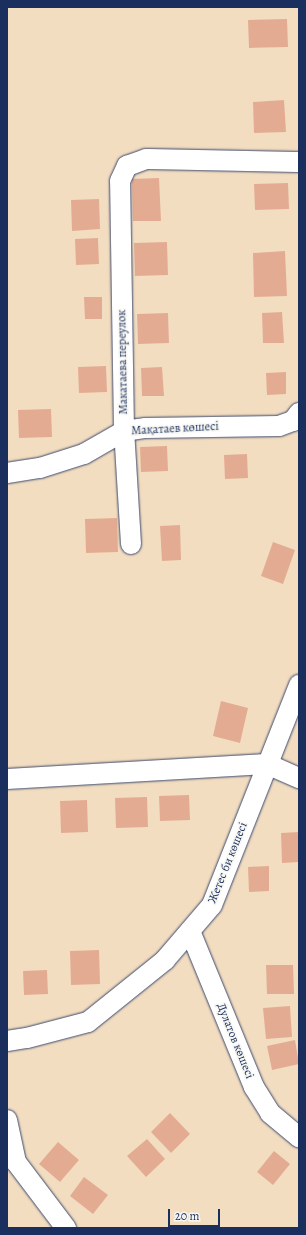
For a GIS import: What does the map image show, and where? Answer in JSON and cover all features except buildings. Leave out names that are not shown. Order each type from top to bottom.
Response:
[{"type":"street","name":"Макатаева переулок","points":[[131,544],[124,431],[120,180],[127,166],[146,159],[299,162]]},
{"type":"street","name":"Мақатаев көшесі","points":[[7,473],[40,468],[84,454],[124,431],[146,428],[279,426],[294,420],[299,414]]},
{"type":"street","points":[[279,426],[299,434]]},
{"type":"street","name":"Жетес би көшесі","points":[[7,1041],[27,1038],[88,1022],[165,960],[212,905],[299,685]]},
{"type":"street","points":[[7,779],[267,764],[299,778]]},
{"type":"street","name":"Дулатов көшесі","points":[[190,931],[254,1087],[270,1113],[299,1137]]},
{"type":"street","points":[[7,1120],[16,1162],[46,1204],[66,1228]]}]
